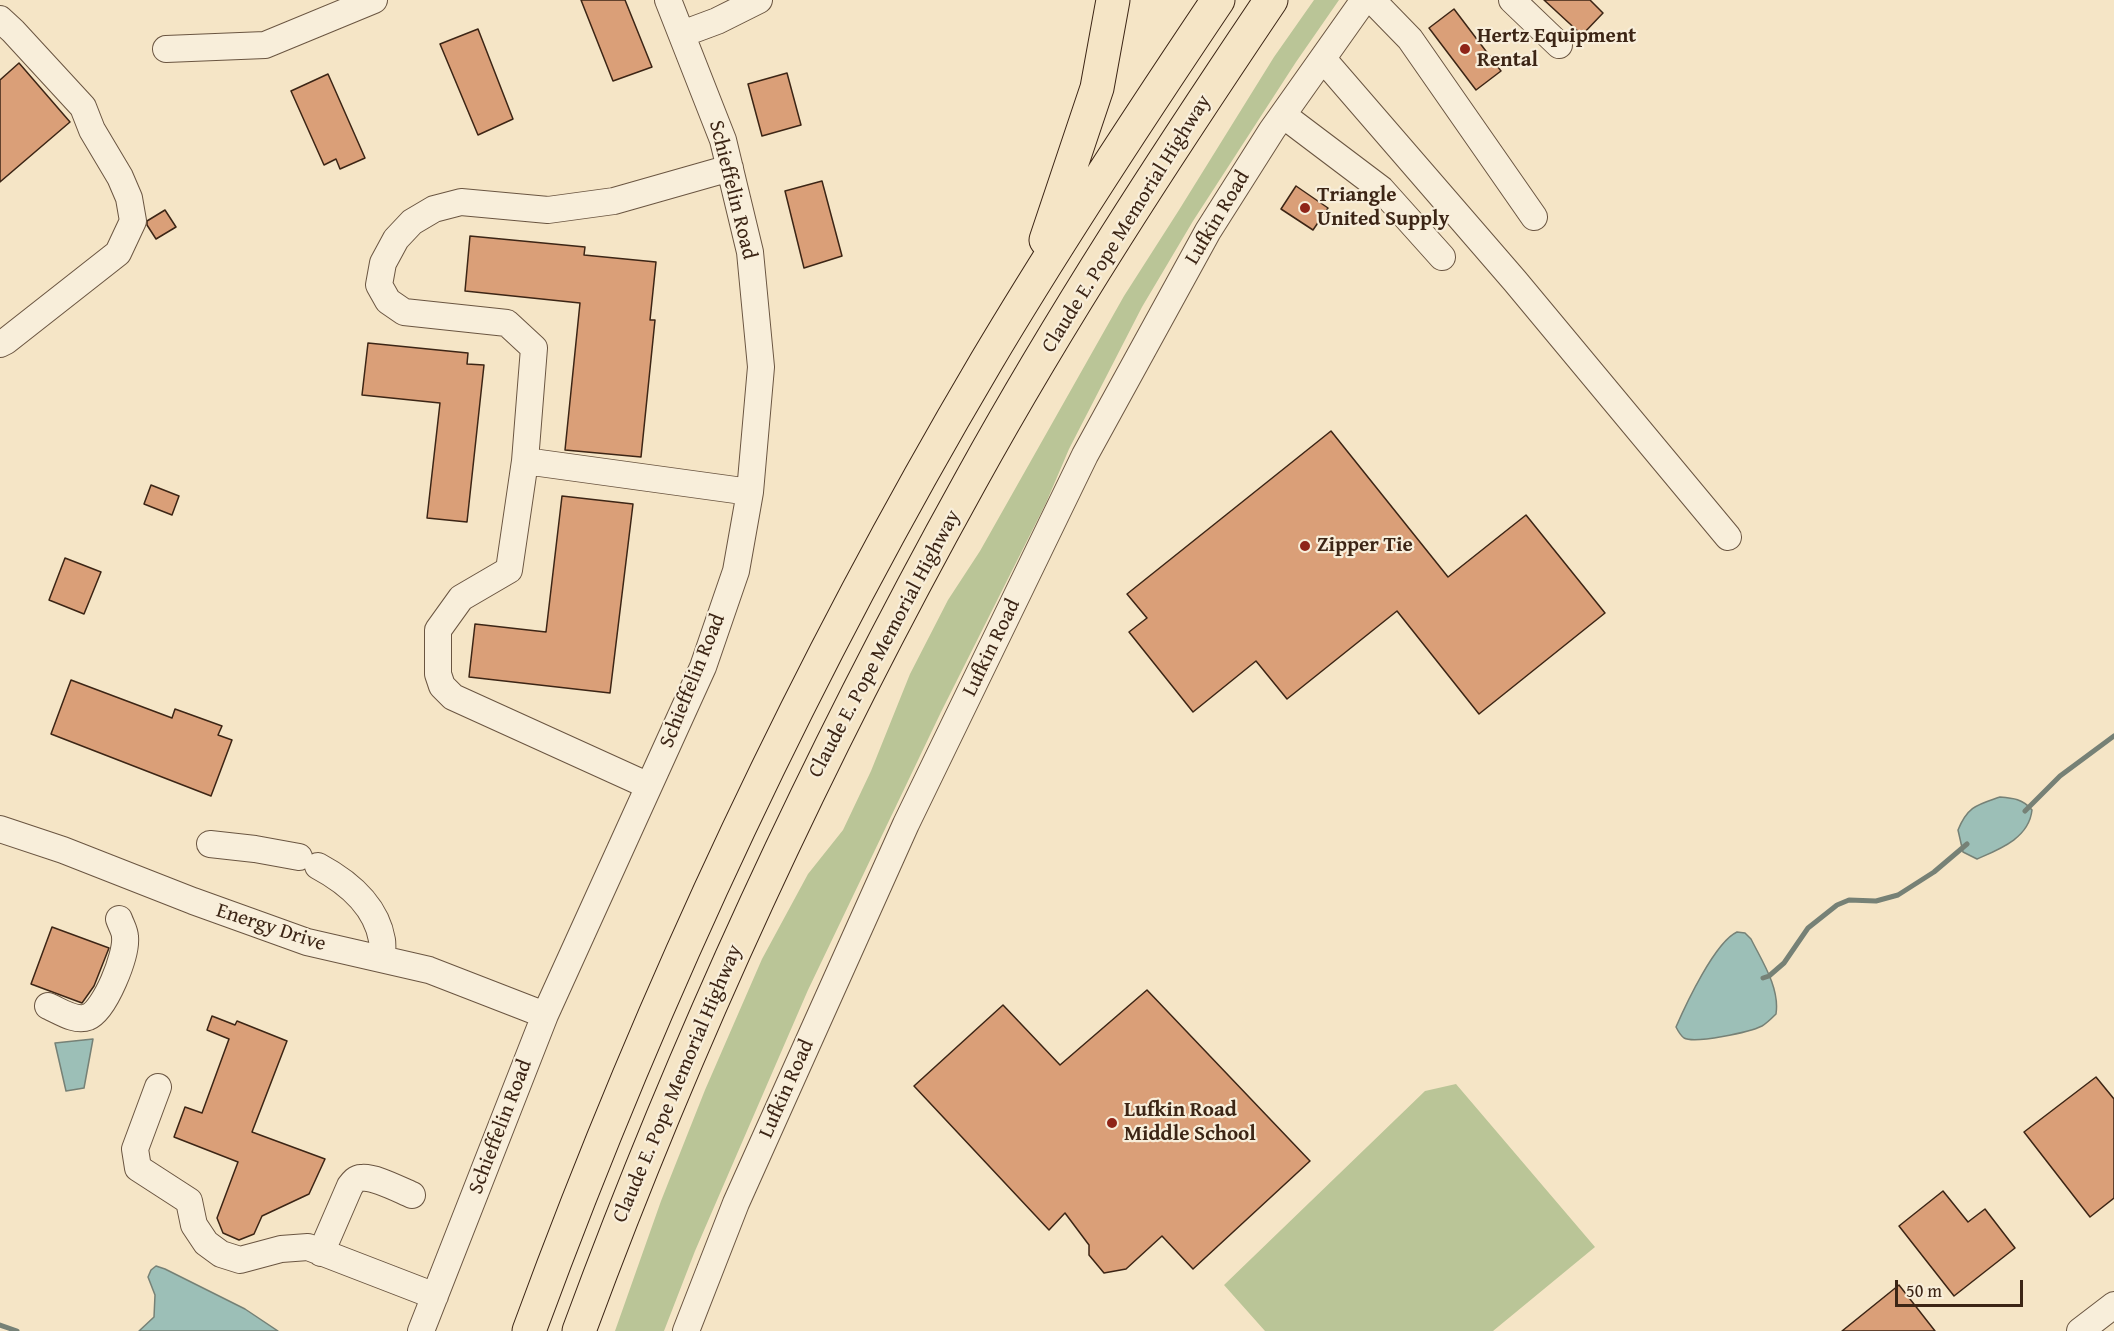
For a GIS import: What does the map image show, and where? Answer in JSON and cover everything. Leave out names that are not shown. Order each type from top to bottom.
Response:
[{"type":"highway","points":[[1030,288],[1097,88],[1113,0]]},
{"type":"highway","points":[[529,1331],[564,1235],[646,1035],[789,725],[883,546],[983,366],[1113,157],[1218,0]]},
{"type":"highway","name":"Claude E. Pope Memorial Highway","points":[[579,1331],[609,1249],[672,1093],[747,922],[805,798],[897,618],[972,478],[1081,293],[1271,0]]},
{"type":"street","name":"Schieffelin Road","points":[[421,1331],[545,1015],[703,667],[736,571],[750,492],[761,367],[750,252],[723,140],[668,0]]},
{"type":"street","points":[[682,34],[717,21],[759,0]]},
{"type":"street","name":"Lufkin Road","points":[[686,1331],[736,1203],[901,835],[1085,455],[1208,231],[1283,115],[1364,0]]},
{"type":"street","points":[[1372,0],[1410,39],[1534,217]]},
{"type":"street","points":[[1512,0],[1559,45]]},
{"type":"street","points":[[166,49],[265,45],[358,3]]},
{"type":"street","points":[[0,19],[83,107],[92,130],[120,177],[129,198],[133,221],[118,253],[0,344]]},
{"type":"street","points":[[1323,59],[1478,237],[1728,537]]},
{"type":"street","points":[[1283,115],[1380,189],[1442,256]]},
{"type":"street","points":[[649,786],[453,697],[442,686],[438,674],[438,630],[461,598],[509,570],[525,461],[534,348],[507,323],[404,312],[388,301],[380,285],[383,263],[396,239],[412,222],[434,209],[461,202],[548,210],[614,201],[730,168]]},
{"type":"street","points":[[525,461],[750,492]]},
{"type":"street","name":"Energy Drive","points":[[0,828],[63,849],[193,902],[299,940],[429,970],[545,1015]]},
{"type":"street","points":[[210,844],[255,849],[308,861],[336,876],[359,895],[373,917],[382,940],[382,959]]},
{"type":"street","points":[[48,1006],[75,1018],[88,1017],[100,1007],[123,957],[125,936],[119,919]]},
{"type":"street","points":[[158,1087],[135,1149],[138,1168],[189,1201],[194,1225],[206,1243],[220,1254],[240,1260],[281,1249],[308,1247],[435,1296]]},
{"type":"street","points":[[321,1252],[350,1186],[355,1180],[370,1178],[412,1196]]},
{"type":"street","points":[[2080,1331],[2114,1305]]},
{"type":"green space","points":[[1314,0],[1339,0],[1193,221],[1142,307],[1069,449],[1046,503],[941,712],[808,990],[695,1251],[664,1331],[615,1331],[661,1201],[705,1090],[762,959],[808,874],[843,830],[871,771],[910,674],[948,600],[980,551],[1124,296],[1274,57]]},
{"type":"green space","points":[[1456,1084],[1595,1247],[1493,1331],[1265,1331],[1224,1285],[1425,1091]]},
{"type":"water","points":[[2000,797],[2025,803],[2032,810],[2025,828],[2012,841],[1977,859],[1963,852],[1958,830],[1966,816],[1979,805]]},
{"type":"water","points":[[1737,932],[1745,933],[1751,939],[1765,966],[1773,985],[1777,1004],[1776,1014],[1762,1026],[1746,1031],[1699,1040],[1684,1038],[1676,1027],[1687,1004],[1711,960],[1728,938]]},
{"type":"water","points":[[93,1039],[84,1088],[66,1091],[55,1043]]},
{"type":"water","points":[[156,1266],[245,1309],[278,1331],[139,1331],[154,1317],[155,1295],[148,1277]]},
{"type":"building","points":[[581,0],[625,0],[652,67],[613,81]]},
{"type":"building","points":[[1544,0],[1590,0],[1603,13],[1582,35]]},
{"type":"building","name":"Hertz Equipment Rental","points":[[1454,9],[1501,71],[1476,90],[1429,28]]},
{"type":"building","points":[[478,29],[513,119],[478,135],[440,44]]},
{"type":"building","points":[[19,63],[70,122],[0,182],[0,80]]},
{"type":"building","points":[[787,73],[801,125],[762,136],[748,84]]},
{"type":"building","points":[[328,74],[365,158],[340,169],[336,159],[324,165],[291,91]]},
{"type":"building","points":[[822,181],[842,256],[804,268],[785,191]]},
{"type":"building","name":"Triangle United Supply","points":[[1296,186],[1328,208],[1313,230],[1281,209]]},
{"type":"building","points":[[165,210],[176,227],[156,239],[147,221]]},
{"type":"building","points":[[470,236],[585,247],[584,255],[656,262],[650,320],[655,320],[641,457],[565,450],[580,303],[465,291]]},
{"type":"building","points":[[368,343],[468,353],[467,364],[484,365],[467,522],[427,518],[440,403],[362,395]]},
{"type":"building","name":"Zipper Tie","points":[[1331,431],[1448,577],[1526,515],[1605,613],[1479,714],[1397,611],[1287,699],[1256,661],[1193,712],[1129,632],[1147,618],[1127,594]]},
{"type":"building","points":[[151,485],[179,496],[172,515],[144,504]]},
{"type":"building","points":[[562,496],[633,504],[610,693],[469,677],[475,624],[546,632]]},
{"type":"building","points":[[65,558],[101,572],[84,614],[49,600]]},
{"type":"building","points":[[71,680],[172,718],[175,709],[222,726],[218,735],[232,740],[211,796],[51,734]]},
{"type":"building","points":[[52,927],[109,948],[94,986],[82,1003],[31,984]]},
{"type":"building","name":"Lufkin Road Middle School","points":[[1147,990],[1310,1161],[1193,1269],[1162,1236],[1126,1269],[1104,1273],[1089,1255],[1089,1245],[1065,1213],[1049,1230],[914,1086],[1003,1005],[1060,1065]]},
{"type":"building","points":[[212,1016],[235,1025],[237,1021],[287,1041],[252,1132],[325,1159],[309,1194],[262,1216],[254,1234],[239,1240],[223,1233],[217,1218],[238,1162],[174,1137],[185,1107],[202,1113],[229,1039],[207,1030]]},
{"type":"building","points":[[2096,1077],[2114,1099],[2114,1198],[2090,1217],[2024,1132]]},
{"type":"building","points":[[1943,1191],[1968,1222],[1985,1209],[2015,1248],[1954,1296],[1899,1226]]},
{"type":"building","points":[[1899,1285],[1935,1331],[1842,1331]]},
{"type":"waterway","points":[[2025,811],[2060,776],[2114,736]]},
{"type":"waterway","points":[[1763,978],[1769,976],[1784,963],[1808,928],[1837,905],[1849,900],[1876,901],[1898,895],[1934,872],[1967,844]]},
{"type":"waterway","points":[[0,1325],[17,1331]]},
{"type":"place","name":"Hertz Equipment Rental","points":[[1465,49]]},
{"type":"place","name":"Triangle United Supply","points":[[1305,208]]},
{"type":"place","name":"Zipper Tie","points":[[1305,546]]},
{"type":"place","name":"Lufkin Road Middle School","points":[[1112,1123]]}]
